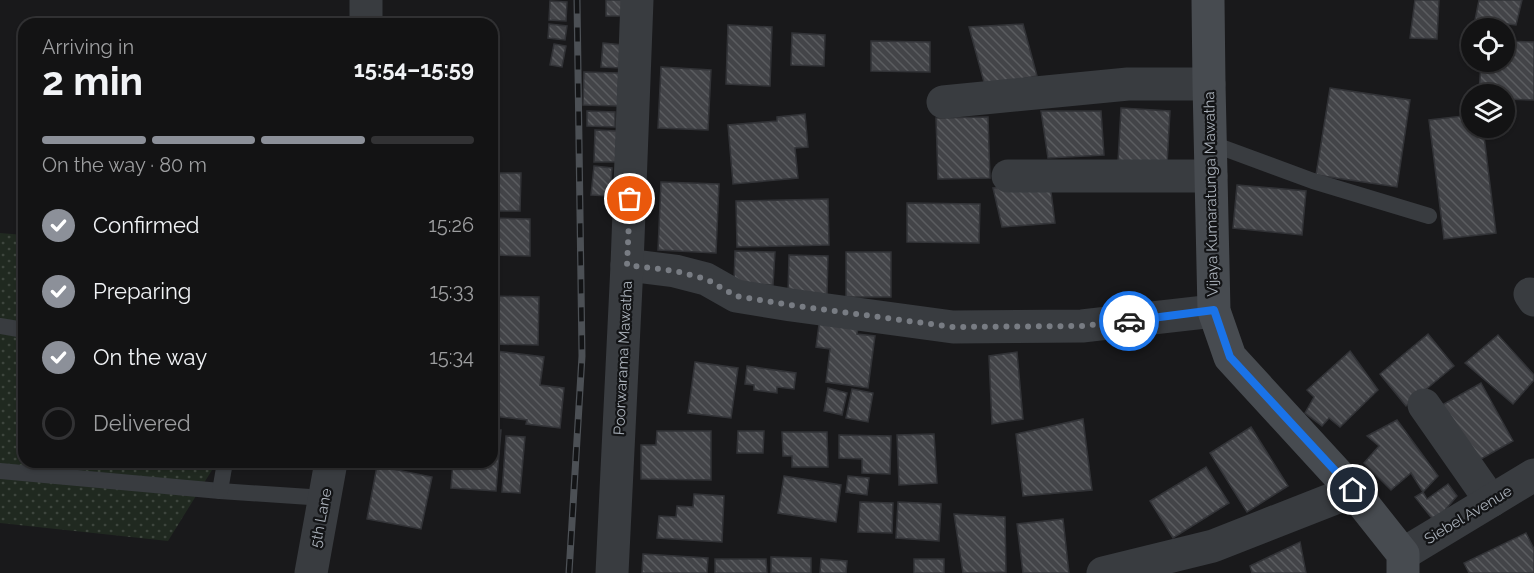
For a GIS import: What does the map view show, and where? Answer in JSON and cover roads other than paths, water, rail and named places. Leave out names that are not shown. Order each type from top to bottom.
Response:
[{"type":"main road","name":"Vijaya Kumaratunga Mawatha","points":[[1208,0],[1214,310],[1230,357],[1353,490],[1403,564]]},
{"type":"street","points":[[366,0],[366,18]]},
{"type":"street","name":"Poorwarama Mawatha","points":[[612,573],[637,0]]},
{"type":"street","points":[[944,102],[1128,84],[1209,84]]},
{"type":"street","points":[[1008,176],[1211,176]]},
{"type":"street","points":[[627,265],[675,271],[706,279],[736,296],[953,327],[1082,326],[1214,310]]},
{"type":"street","points":[[1424,405],[1491,501]]},
{"type":"street","name":"5th Lane","points":[[311,573],[330,468]]},
{"type":"street","name":"Siebel Avenue","points":[[1403,564],[1491,501],[1534,475]]},
{"type":"street","points":[[1103,573],[1213,546],[1353,490]]},
{"type":"lane","points":[[1210,143],[1313,181],[1430,216]]},
{"type":"lane","points":[[0,326],[18,329]]},
{"type":"lane","points":[[220,491],[224,468]]},
{"type":"lane","points":[[0,471],[325,498]]},
{"type":"railway","points":[[569,573],[582,356],[577,0]]}]
